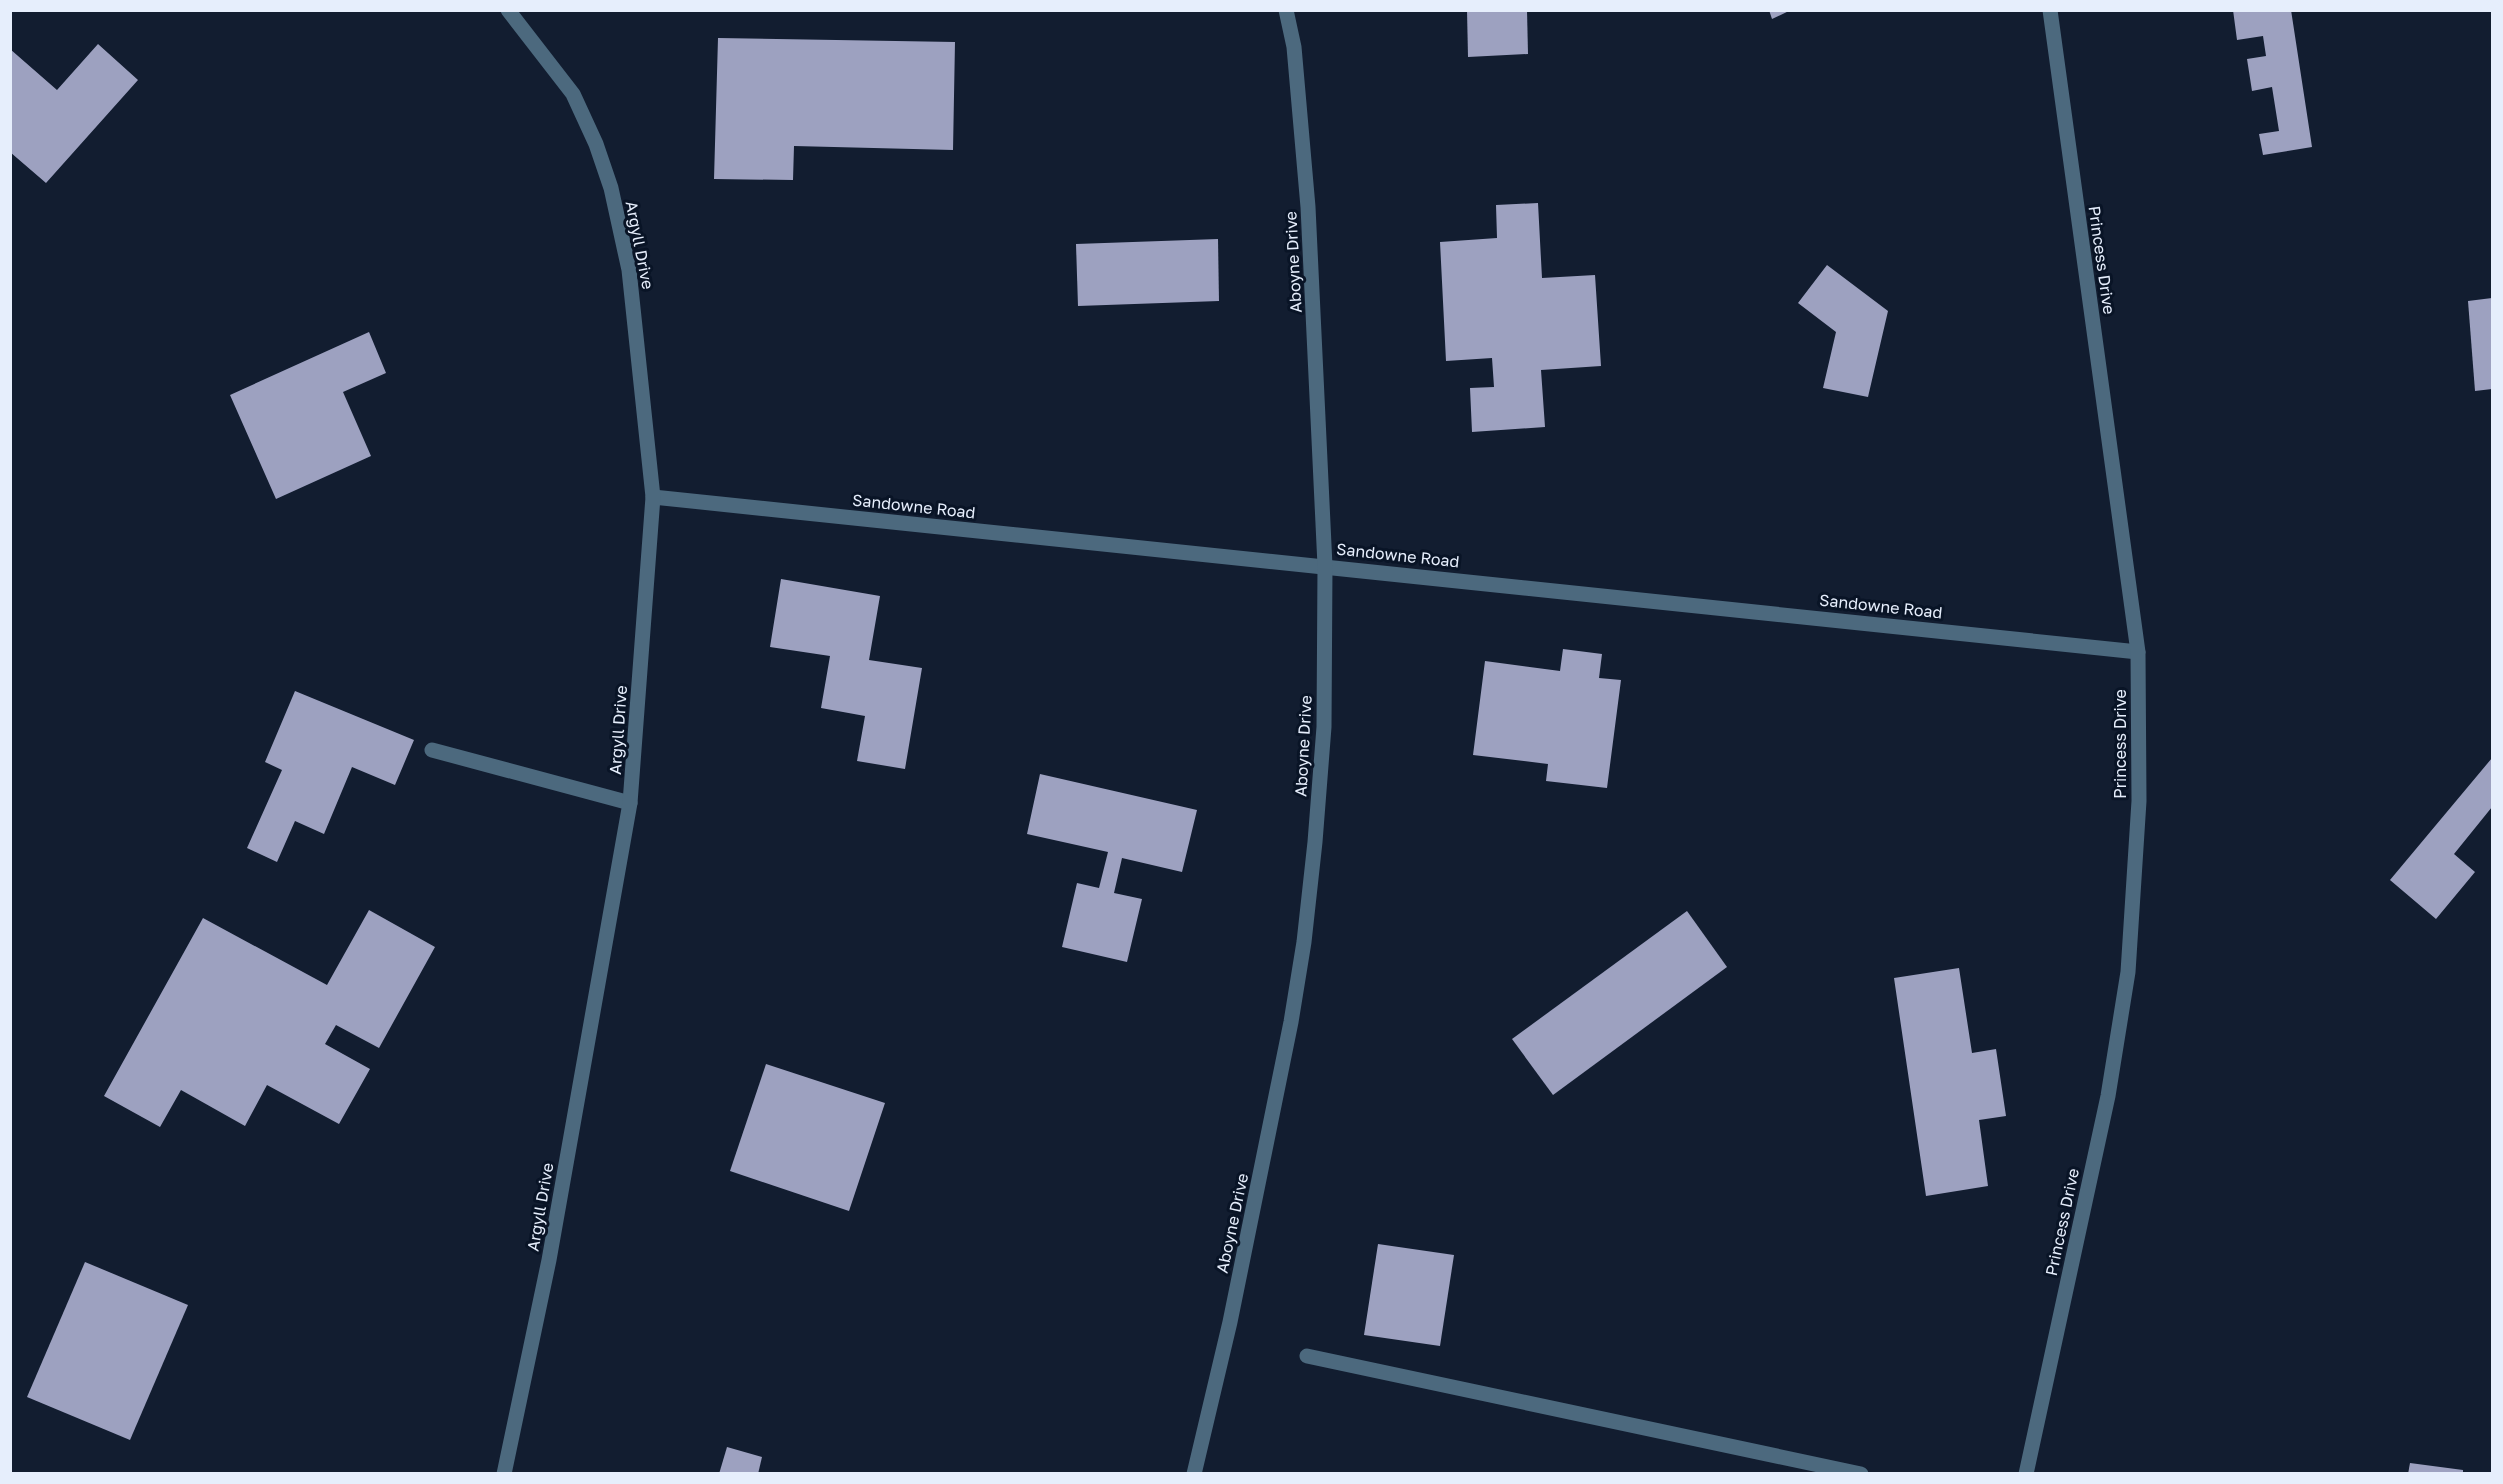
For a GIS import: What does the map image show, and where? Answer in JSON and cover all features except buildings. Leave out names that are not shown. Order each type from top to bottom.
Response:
[{"type":"street","name":"Argyll Drive","points":[[504,1473],[549,1260],[630,803],[653,497],[629,270],[611,188],[596,144],[573,94],[508,10]]},
{"type":"street","name":"Aboyne Drive","points":[[1194,1473],[1234,1299],[1291,1022],[1304,942],[1316,842],[1324,727],[1325,566],[1308,207],[1294,47],[1286,10]]},
{"type":"street","name":"Princess Drive","points":[[2026,1473],[2108,1096],[2128,972],[2139,801],[2138,652],[2050,10]]},
{"type":"street","name":"Sandowne Road","points":[[653,497],[2138,652]]},
{"type":"street","points":[[432,750],[630,803]]},
{"type":"street","points":[[1307,1356],[1861,1473]]}]
